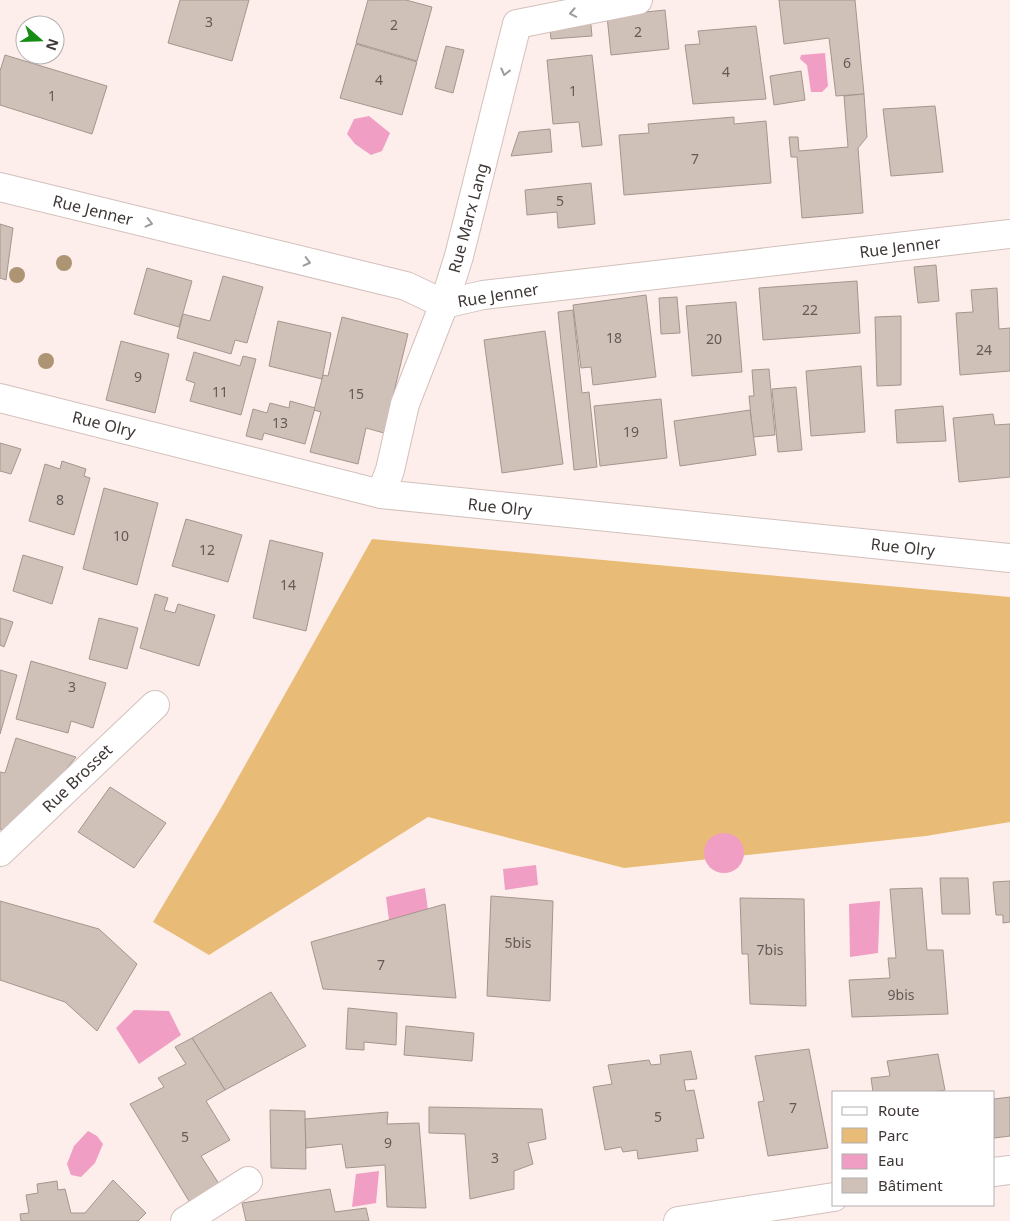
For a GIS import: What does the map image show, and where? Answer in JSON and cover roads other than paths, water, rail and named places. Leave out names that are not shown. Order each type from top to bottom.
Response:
[{"type":"street","name":"Rue Marx Lang","points":[[381,494],[390,470],[405,404],[444,304],[459,256],[516,24],[638,0]]},
{"type":"street","name":"Rue Jenner","points":[[0,187],[406,286],[444,304],[483,295],[1010,234]]},
{"type":"street","name":"Rue Olry","points":[[0,398],[381,494],[1010,558]]},
{"type":"street","name":"Rue Brosset","points":[[0,852],[155,705]]},
{"type":"street","points":[[995,1172],[1010,1170]]},
{"type":"street","points":[[185,1221],[248,1181]]},
{"type":"street","points":[[678,1221],[832,1197]]},
{"type":"water","points":[[825,53],[828,86],[822,92],[811,92],[807,65],[800,59],[801,55]]},
{"type":"water","points":[[369,116],[390,133],[382,151],[371,155],[355,144],[347,134],[354,119]]},
{"type":"water","points":[[724,833],[738,839],[744,853],[738,867],[724,873],[710,867],[704,853],[710,839]]},
{"type":"water","points":[[536,865],[538,885],[505,890],[503,869]]},
{"type":"water","points":[[425,888],[428,910],[389,920],[386,897]]},
{"type":"water","points":[[880,901],[878,953],[850,957],[849,904]]},
{"type":"water","points":[[134,1010],[169,1011],[181,1035],[139,1064],[116,1028]]},
{"type":"water","points":[[88,1131],[97,1136],[103,1144],[95,1163],[81,1177],[71,1175],[67,1164],[74,1146]]},
{"type":"water","points":[[379,1171],[376,1203],[352,1207],[356,1174]]}]
